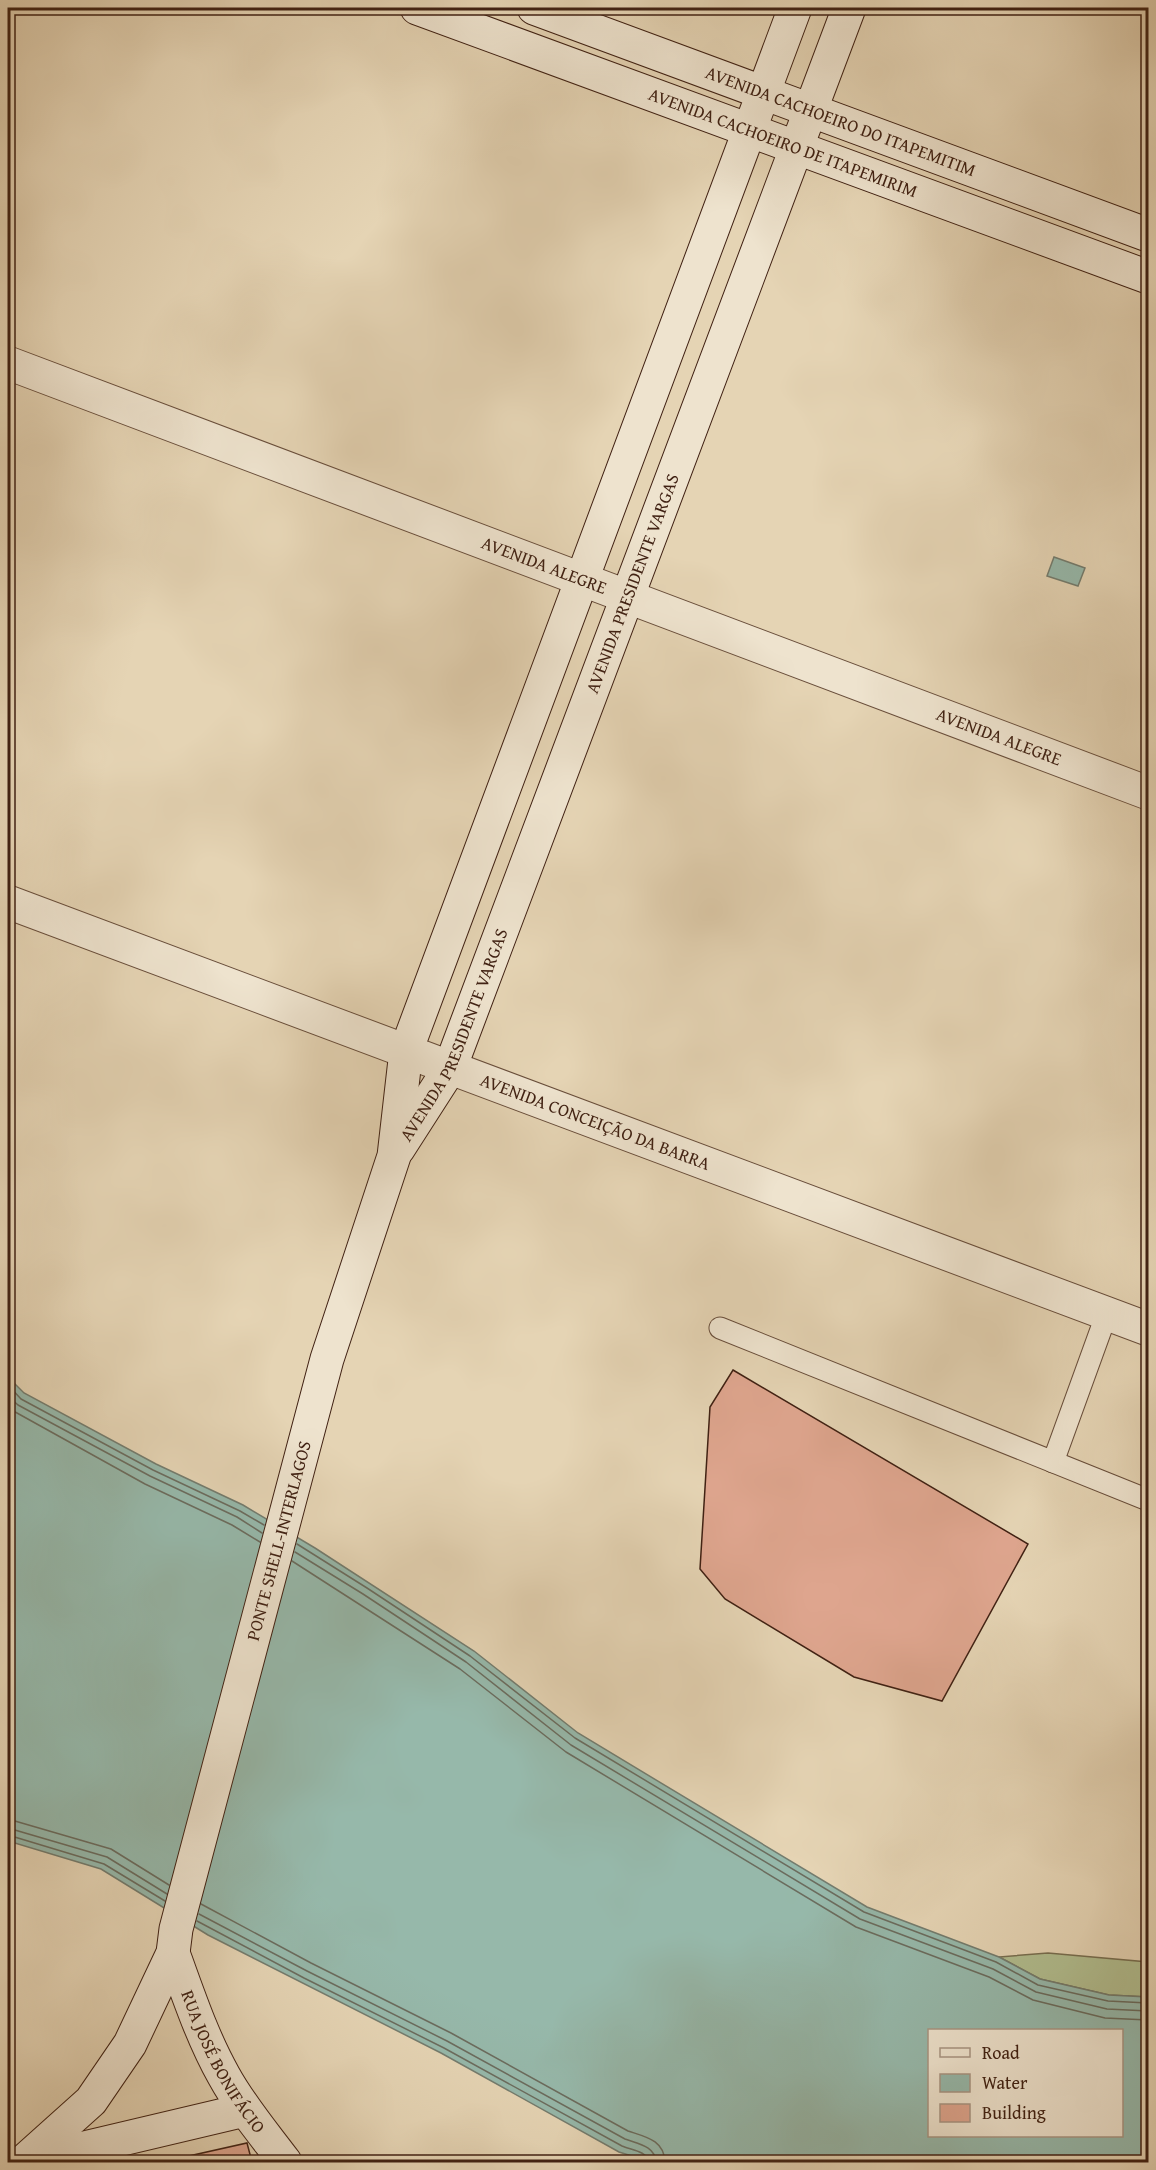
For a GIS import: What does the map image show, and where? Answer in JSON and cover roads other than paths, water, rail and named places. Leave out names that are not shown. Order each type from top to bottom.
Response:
[{"type":"main road","name":"AVENIDA CACHOEIRO DE ITAPEMIRIM","points":[[417,8],[1149,277]]},
{"type":"main road","name":"AVENIDA CACHOEIRO DO ITAPEMITIM","points":[[534,8],[1149,235]]},
{"type":"main road","name":"AVENIDA PRESIDENTE VARGAS","points":[[394,1156],[406,1051],[795,8]]},
{"type":"main road","name":"AVENIDA PRESIDENTE VARGAS","points":[[394,1156],[450,1068],[849,8]]},
{"type":"main road","name":"AVENIDA ALEGRE","points":[[8,363],[1149,793]]},
{"type":"main road","name":"AVENIDA CONCEIÇÃO DA BARRA","points":[[8,902],[1107,1314],[1147,1324]]},
{"type":"main road","name":"PONTE SHELL-INTERLAGOS","points":[[24,2163],[91,2101],[130,2044],[174,1941],[327,1359],[394,1156]]},
{"type":"main road","name":"RUA JOSÉ BONIFÁCIO","points":[[174,1941],[201,2025],[224,2076],[245,2110],[285,2163]]},
{"type":"main road","points":[[24,2163],[245,2110]]},
{"type":"lane","points":[[1053,1461],[1107,1314]]},
{"type":"lane","points":[[720,1328],[1149,1500]]},
{"type":"water","points":[[1054,557],[1085,568],[1078,586],[1047,576]]},
{"type":"water","points":[[8,1377],[24,1393],[156,1464],[243,1505],[315,1548],[474,1651],[578,1733],[867,1907],[999,1957],[1040,1979],[1109,1995],[1148,1997],[1148,2162],[651,2162],[619,2152],[441,2053],[208,1935],[101,1869],[8,1841]]}]
